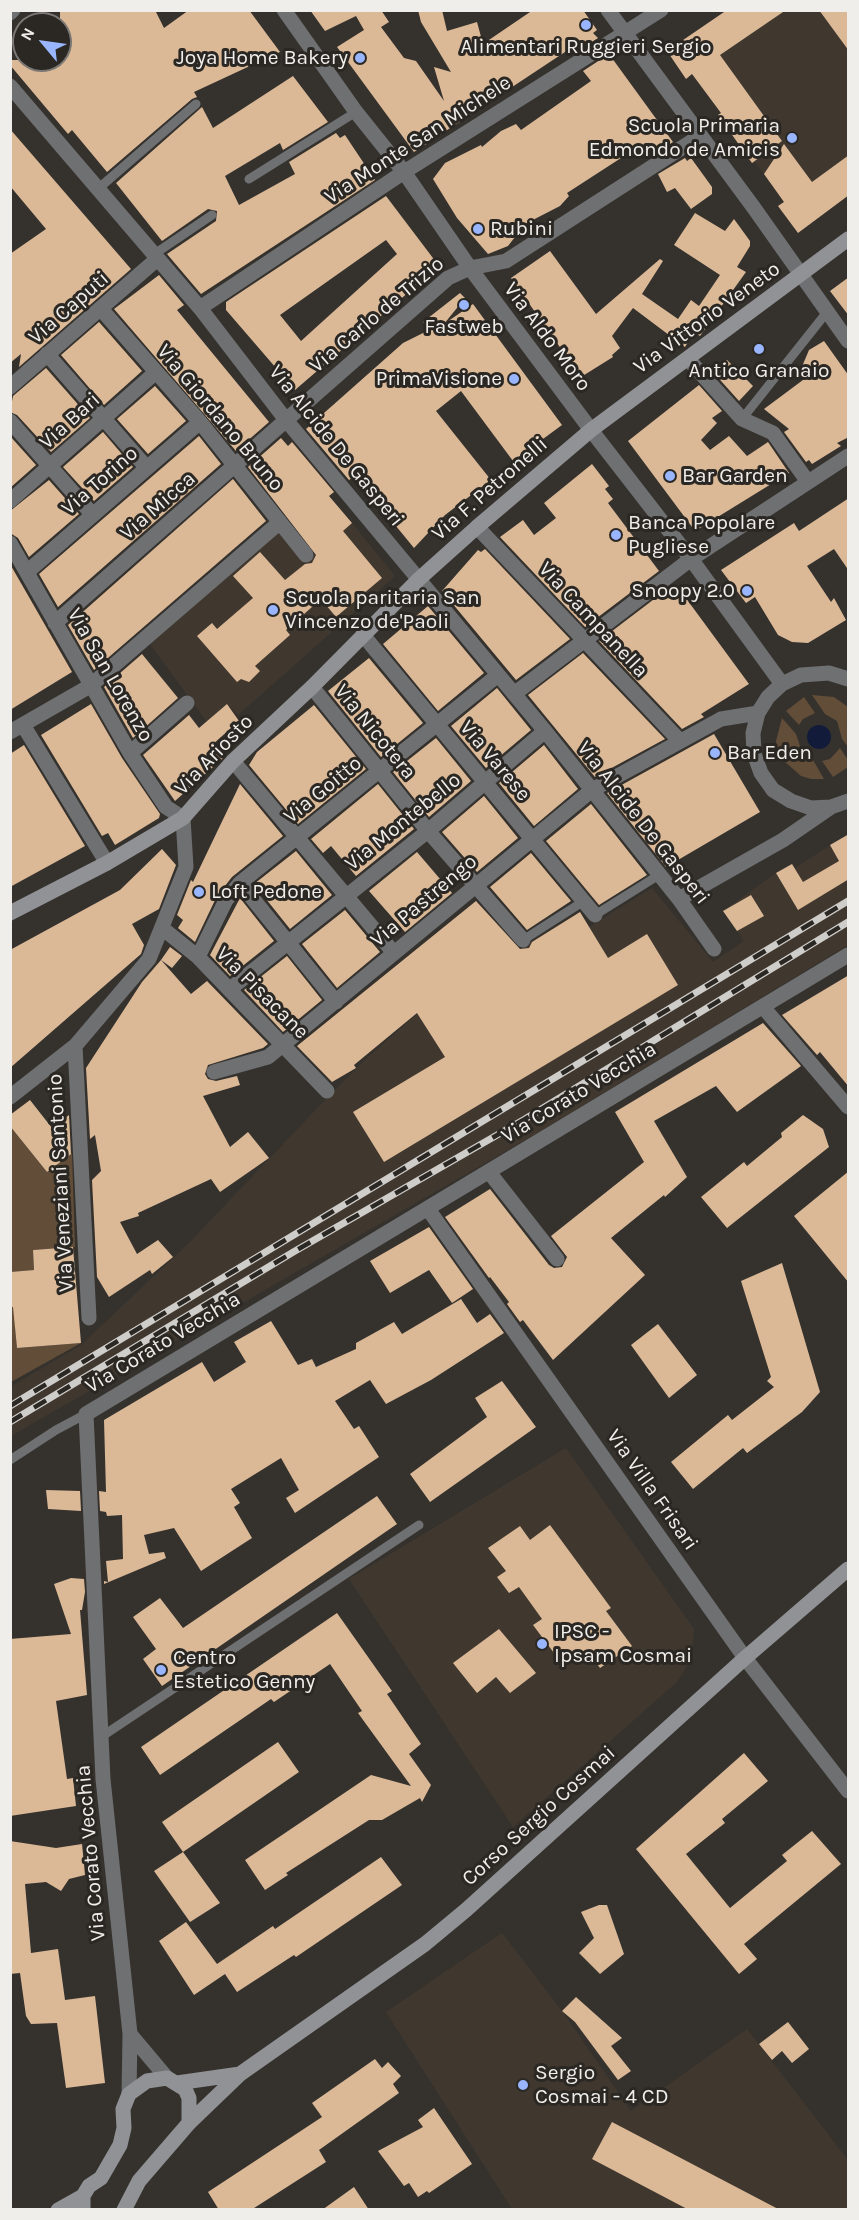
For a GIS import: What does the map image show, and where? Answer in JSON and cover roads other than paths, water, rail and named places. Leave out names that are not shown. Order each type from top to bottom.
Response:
[{"type":"main road","name":"Via Vittorio Veneto","points":[[591,430],[849,239]]},
{"type":"main road","name":"Via F. Petronelli","points":[[418,579],[591,430]]},
{"type":"main road","name":"Via Ariosto","points":[[183,818],[233,761],[312,687],[418,579]]},
{"type":"main road","points":[[10,913],[107,863],[183,818]]},
{"type":"main road","name":"Corso Sergio Cosmai","points":[[124,2210],[132,2193],[160,2153],[178,2138],[189,2123],[240,2074],[425,1944],[466,1910],[745,1658],[849,1569]]},
{"type":"main road","name":"Corso Sergio Cosmai","points":[[129,2094],[147,2081],[172,2081],[240,2074]]},
{"type":"main road","points":[[172,2081],[185,2089],[189,2098],[189,2123]]},
{"type":"main road","points":[[58,2210],[83,2203],[89,2186],[101,2178],[114,2160],[120,2145],[123,2109],[129,2094]]},
{"type":"main road","points":[[132,2193],[138,2210]]},
{"type":"street","name":"Via Aldo Moro","points":[[284,10],[356,112],[404,172],[470,268],[691,559],[782,684]]},
{"type":"street","points":[[608,10],[849,341]]},
{"type":"street","name":"Via Monte San Michele","points":[[200,308],[404,172],[661,10]]},
{"type":"street","name":"Via Alcide De Gasperi","points":[[10,86],[99,188],[154,258],[200,308],[286,420],[545,731],[679,899],[714,949]]},
{"type":"street","name":"Via Carlo de Trizio","points":[[286,420],[448,279],[470,268],[506,261],[700,136]]},
{"type":"street","name":"Via Caputi","points":[[10,387],[101,309],[154,258]]},
{"type":"street","name":"Via Giordano Bruno","points":[[101,309],[200,422],[306,555]]},
{"type":"street","points":[[47,354],[147,468]]},
{"type":"street","points":[[688,359],[742,419],[772,433],[808,482]]},
{"type":"street","name":"Via Bari","points":[[10,501],[156,372]]},
{"type":"street","name":"Via Micca","points":[[55,623],[286,420]]},
{"type":"street","points":[[10,421],[93,515]]},
{"type":"street","name":"Via Torino","points":[[27,572],[200,422]]},
{"type":"street","points":[[514,694],[691,559],[849,456]]},
{"type":"street","points":[[107,863],[17,729],[90,686],[280,522]]},
{"type":"street","name":"Via Campanella","points":[[477,526],[680,741]]},
{"type":"street","name":"Via San Lorenzo","points":[[11,544],[130,753],[166,807],[183,818]]},
{"type":"street","name":"Via Varese","points":[[363,635],[595,915]]},
{"type":"street","points":[[831,807],[811,807],[773,790],[761,773],[754,754],[753,733],[758,713],[768,697],[782,684],[801,675],[829,673],[849,679]]},
{"type":"street","name":"Via Goitto","points":[[198,957],[226,900],[240,883],[498,675]]},
{"type":"street","name":"Via Nicotera","points":[[312,687],[428,831],[523,940]]},
{"type":"street","points":[[130,753],[186,703]]},
{"type":"street","name":"Via Pastrengo","points":[[214,1072],[268,1057],[592,790],[721,719],[758,713]]},
{"type":"street","name":"Via Montebello","points":[[230,989],[428,831],[545,731]]},
{"type":"street","points":[[233,761],[394,953]]},
{"type":"street","points":[[679,899],[783,840],[831,807],[849,801]]},
{"type":"street","name":"Via Ariosto","points":[[10,1097],[75,1047],[148,959],[186,867],[183,818]]},
{"type":"street","points":[[240,883],[336,1002]]},
{"type":"street","name":"Via Pisacane","points":[[162,928],[198,957],[327,1091]]},
{"type":"street","name":"Via Corato Vecchia","points":[[129,2094],[130,2034],[101,1737],[86,1414],[849,955]]},
{"type":"street","points":[[763,1007],[849,1107]]},
{"type":"street","name":"Via Veneziani Santonio","points":[[75,1047],[89,1318]]},
{"type":"street","points":[[489,1172],[557,1259]]},
{"type":"street","name":"Via Villa Frisari","points":[[428,1209],[745,1658],[849,1791]]},
{"type":"street","points":[[130,2034],[172,2081]]},
{"type":"lane","points":[[99,188],[196,104]]},
{"type":"lane","points":[[249,178],[356,112]]},
{"type":"lane","points":[[154,258],[212,215]]},
{"type":"lane","points":[[742,419],[827,312]]},
{"type":"lane","points":[[595,915],[659,875]]},
{"type":"lane","points":[[523,940],[584,901]]},
{"type":"lane","points":[[10,1460],[56,1430],[86,1414]]},
{"type":"lane","points":[[101,1737],[419,1525]]},
{"type":"water","points":[[819,725],[828,728],[831,737],[828,746],[819,749],[810,746],[807,737],[810,728]]},
{"type":"railway","points":[[10,1406],[848,901]]},
{"type":"railway","points":[[10,1422],[295,1251],[525,1119],[848,922]]},
{"type":"place","name":"Alimentari Ruggieri Sergio","points":[[586,25]]},
{"type":"place","name":"Joya Home Bakery","points":[[360,58]]},
{"type":"place","name":"Scuola Primaria Edmondo de Amicis","points":[[792,138]]},
{"type":"place","name":"Rubini","points":[[478,229]]},
{"type":"place","name":"Fastweb","points":[[464,305]]},
{"type":"place","name":"Antico Granaio","points":[[759,349]]},
{"type":"place","name":"PrimaVisione","points":[[514,379]]},
{"type":"place","name":"Bar Garden","points":[[670,476]]},
{"type":"place","name":"Banca Popolare Pugliese","points":[[616,535]]},
{"type":"place","name":"Snoopy 2.0","points":[[747,591]]},
{"type":"place","name":"Scuola paritaria San Vincenzo de'Paoli","points":[[273,610]]},
{"type":"place","name":"Bar Eden","points":[[715,753]]},
{"type":"place","name":"Loft Pedone","points":[[199,892]]},
{"type":"place","name":"IPSC - Ipsam Cosmai","points":[[542,1644]]},
{"type":"place","name":"Centro Estetico Genny","points":[[161,1670]]},
{"type":"place","name":"Sergio Cosmai - 4 CD","points":[[523,2085]]}]
